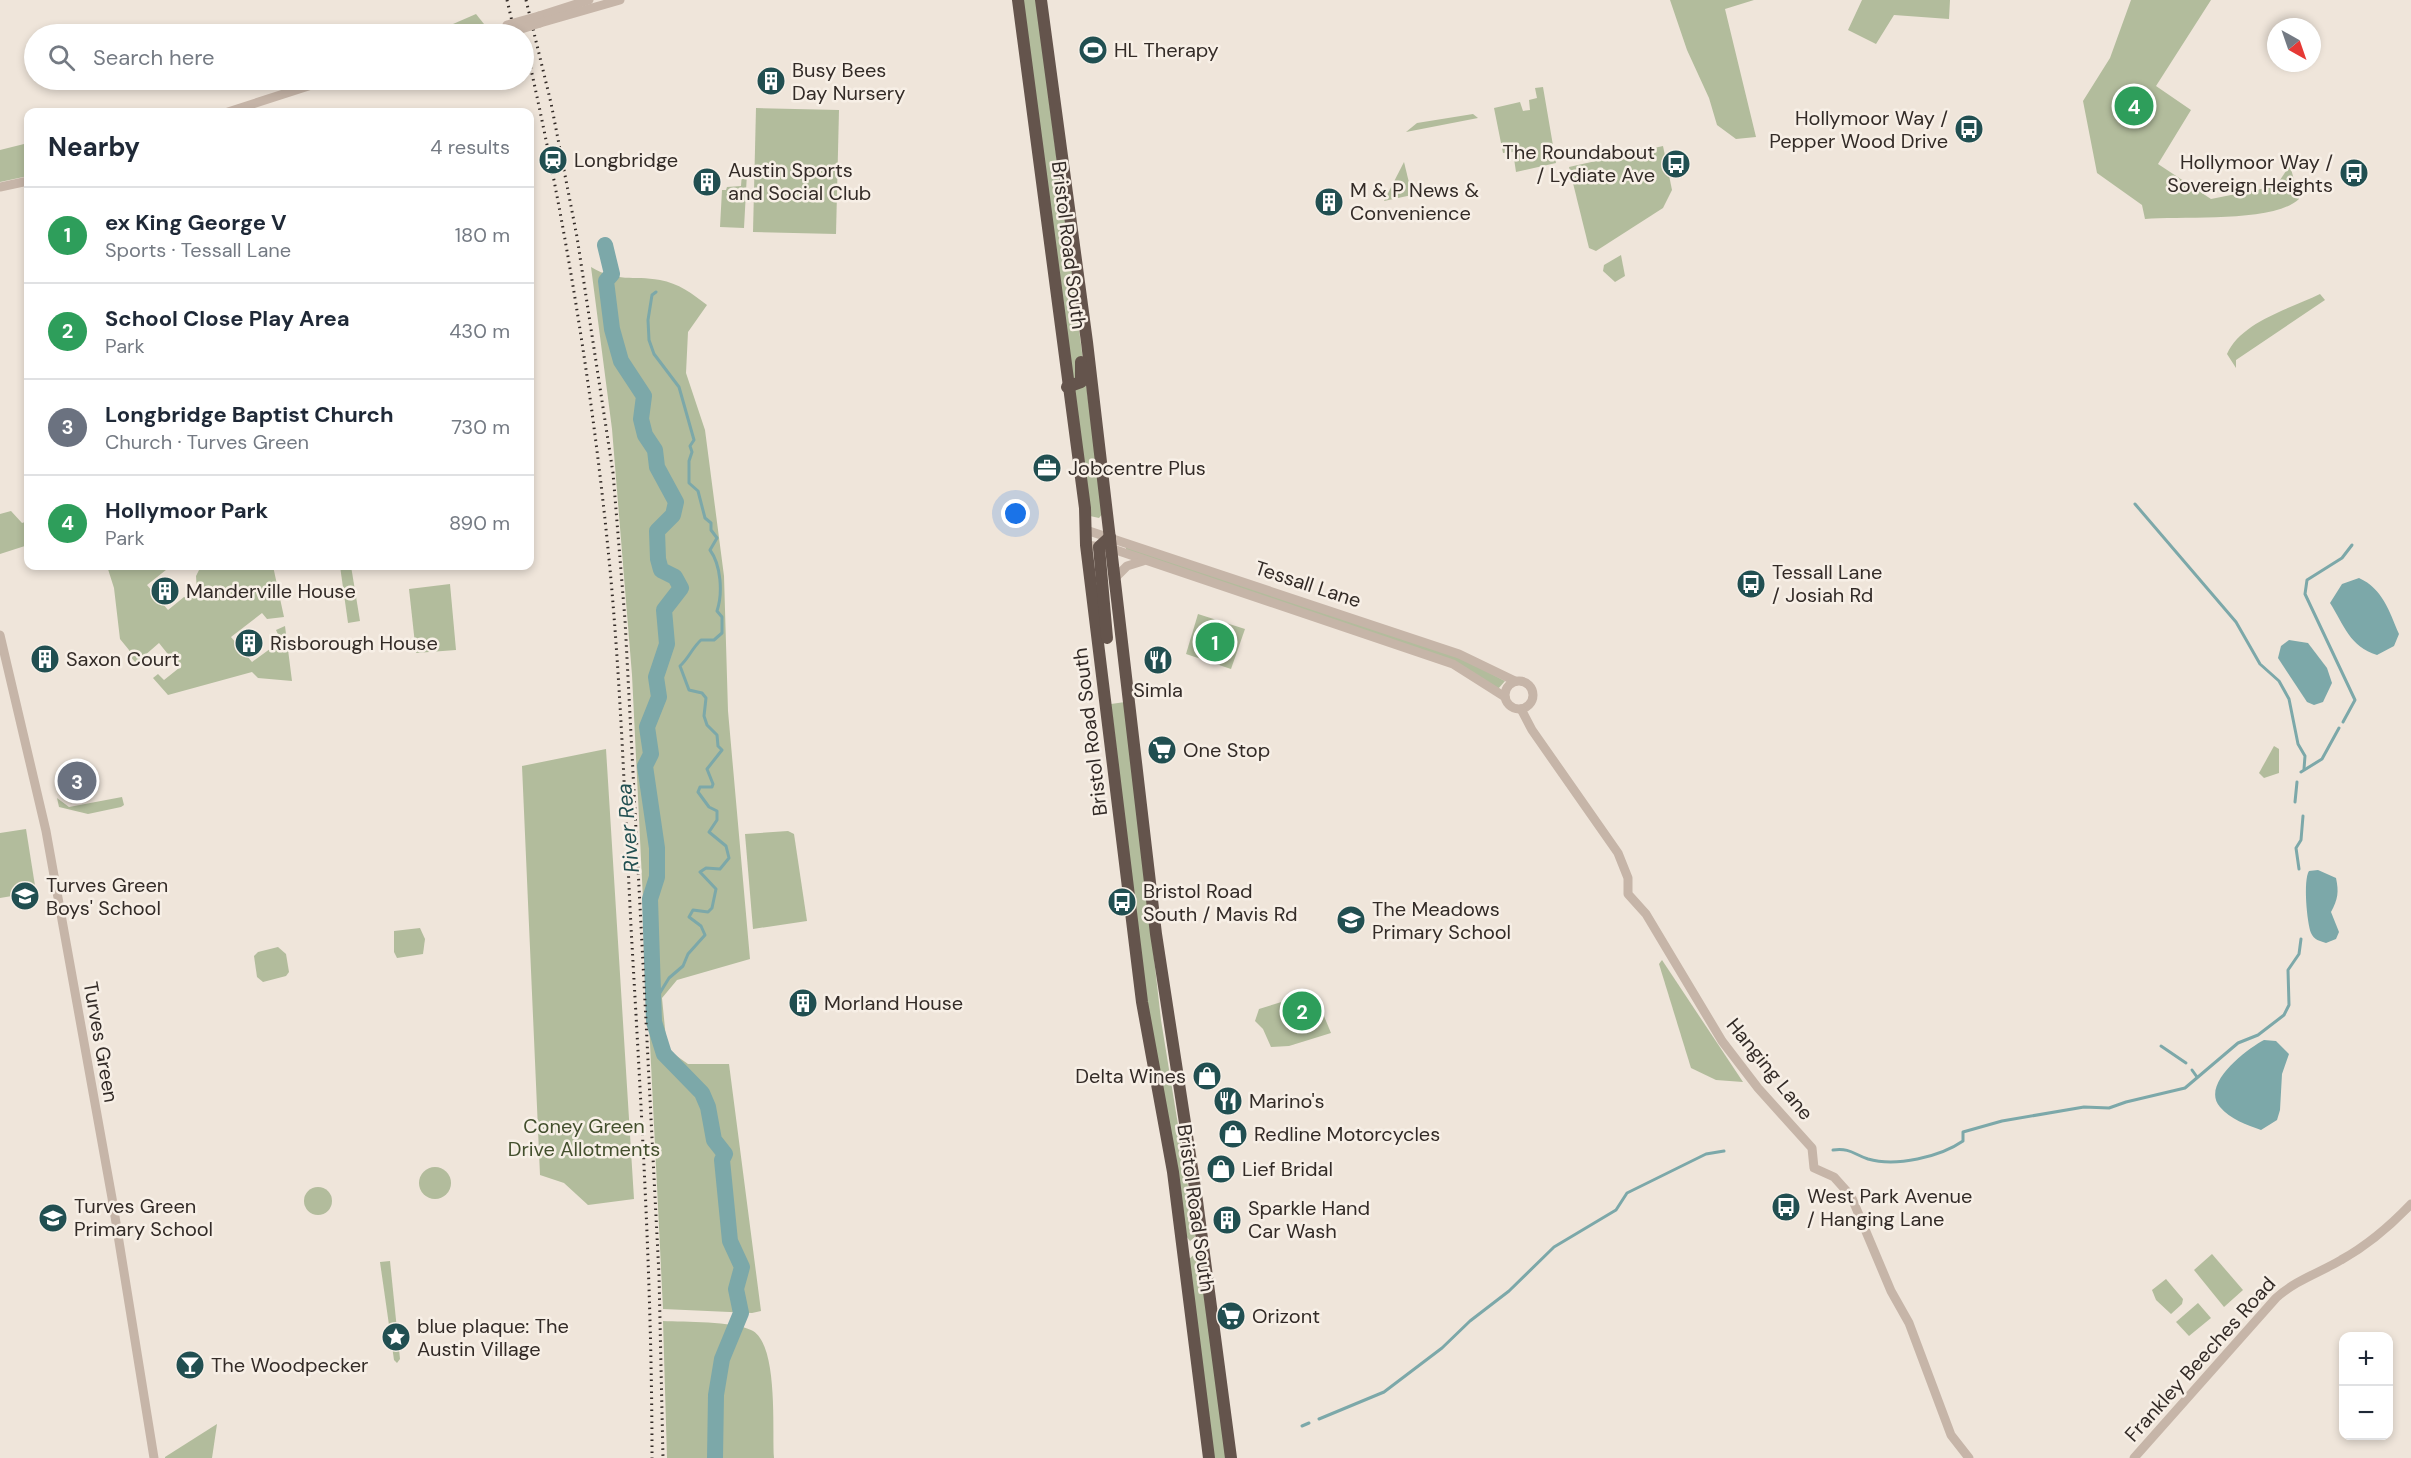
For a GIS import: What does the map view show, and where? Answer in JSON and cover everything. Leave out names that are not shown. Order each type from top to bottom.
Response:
[{"type":"highway","name":"Bristol Road South","points":[[1018,0],[1086,530],[1101,544],[1114,579],[1164,992],[1203,1244],[1231,1458]]},
{"type":"highway","name":"Bristol Road South","points":[[1041,0],[1087,342],[1108,656],[1103,675],[1142,1002],[1172,1164],[1209,1458]]},
{"type":"highway","points":[[1068,387],[1081,382],[1080,351],[1087,342]]},
{"type":"highway","points":[[1106,697],[1110,698],[1120,689],[1123,654]]},
{"type":"highway","points":[[1183,1249],[1203,1244]]},
{"type":"street","points":[[540,20],[589,0]]},
{"type":"street","points":[[526,24],[621,0]]},
{"type":"street","points":[[240,108],[296,90]]},
{"type":"street","points":[[0,188],[24,182]]},
{"type":"street","name":"Tessall Lane","points":[[1086,530],[1101,544],[1143,561],[1454,664],[1505,697]]},
{"type":"street","name":"Tessall Lane","points":[[1101,544],[1459,654],[1515,681]]},
{"type":"street","points":[[1114,579],[1127,566],[1143,561]]},
{"type":"street","name":"Turves Green","points":[[0,635],[46,831],[112,1198],[154,1458]]},
{"type":"street","points":[[1515,681],[1525,682],[1533,693],[1532,701],[1521,709],[1509,705],[1505,697],[1508,685],[1515,681]]},
{"type":"street","name":"Hanging Lane","points":[[1521,709],[1532,730],[1618,853],[1629,878],[1628,894],[1646,914],[1722,1041],[1758,1088],[1812,1148],[1814,1168],[1834,1177],[1851,1196],[1891,1291],[1909,1323],[1951,1435],[1969,1458]]},
{"type":"street","name":"Frankley Beeches Road","points":[[2134,1458],[2276,1298],[2290,1286],[2340,1261],[2369,1242],[2411,1204]]},
{"type":"green space","points":[[1022,0],[1036,0],[1103,513],[1099,518],[1090,516]]},
{"type":"green space","points":[[1670,0],[1754,0],[1725,9],[1756,137],[1736,139],[1717,125],[1709,98],[1687,50]]},
{"type":"green space","points":[[1862,0],[1950,0],[1949,19],[1894,15],[1876,44],[1848,30]]},
{"type":"green space","points":[[2131,0],[2211,0],[2156,86],[2191,110],[2158,164],[2211,199],[2276,186],[2290,165],[2299,199],[2287,207],[2249,215],[2145,219],[2142,205],[2097,173],[2083,101],[2110,58]]},
{"type":"green space","points":[[476,14],[484,24],[453,24]]},
{"type":"green space","points":[[1543,87],[1556,163],[1516,172],[1513,152],[1503,153],[1494,108],[1520,102],[1523,111],[1530,110],[1529,100],[1537,98],[1535,88]]},
{"type":"green space","points":[[756,108],[839,110],[836,234],[753,232]]},
{"type":"green space","points":[[1473,114],[1478,118],[1406,132],[1417,123]]},
{"type":"green space","points":[[24,144],[24,177],[0,182],[0,150]]},
{"type":"green space","points":[[1663,146],[1672,190],[1663,208],[1596,251],[1589,248],[1569,167]]},
{"type":"green space","points":[[1404,162],[1412,195],[1384,201]]},
{"type":"green space","points":[[742,173],[747,173],[744,228],[720,227],[722,190],[726,190],[727,187],[741,186]]},
{"type":"green space","points":[[1621,255],[1625,276],[1615,282],[1603,271],[1604,265]]},
{"type":"green space","points":[[591,267],[617,277],[667,281],[685,289],[707,305],[688,332],[686,373],[705,430],[724,576],[728,711],[750,959],[677,980],[662,998],[667,1049],[688,1064],[729,1064],[761,1311],[752,1313],[663,1309],[632,675],[612,429]]},
{"type":"green space","points":[[2320,294],[2325,300],[2236,360],[2236,368],[2227,354],[2243,333],[2267,318]]},
{"type":"green space","points":[[11,511],[22,523],[24,522],[24,546],[0,554],[0,514]]},
{"type":"green space","points":[[1126,547],[1457,656],[1505,681],[1498,689],[1456,664],[1126,550]]},
{"type":"green space","points":[[108,570],[166,570],[147,585],[168,610],[184,597],[188,599],[197,592],[196,576],[199,570],[274,570],[284,617],[267,619],[262,613],[231,637],[252,662],[281,641],[276,630],[285,626],[292,681],[258,678],[252,672],[168,695],[153,678],[158,674],[164,680],[179,668],[159,643],[136,663],[129,655],[129,650],[120,639],[114,588]]},
{"type":"green space","points":[[341,570],[352,570],[360,621],[348,623]]},
{"type":"green space","points":[[450,584],[456,650],[416,653],[409,589]]},
{"type":"green space","points":[[1198,614],[1245,629],[1231,669],[1186,654]]},
{"type":"green space","points":[[1125,702],[1161,1020],[1196,1236],[1190,1241],[1186,1236],[1147,1010],[1111,704]]},
{"type":"green space","points":[[2274,746],[2279,749],[2279,773],[2264,778],[2259,773]]},
{"type":"green space","name":"Coney Green Drive Allotments","points":[[606,749],[634,1199],[588,1205],[564,1183],[540,1175],[522,766]]},
{"type":"green space","points":[[122,797],[124,805],[121,807],[88,814],[59,807],[57,798],[69,807]]},
{"type":"green space","points":[[26,829],[36,892],[0,898],[0,833]]},
{"type":"green space","points":[[788,831],[794,834],[807,921],[753,929],[745,834]]},
{"type":"green space","points":[[420,928],[425,939],[423,954],[397,958],[394,952],[394,931]]},
{"type":"green space","points":[[278,947],[286,954],[289,972],[286,976],[263,982],[257,977],[254,956],[258,952]]},
{"type":"green space","points":[[1662,960],[1743,1082],[1716,1080],[1691,1068],[1659,964]]},
{"type":"green space","points":[[1314,992],[1331,1033],[1289,1046],[1271,1047],[1263,1029],[1255,1021],[1259,1009]]},
{"type":"green space","points":[[435,1167],[446,1172],[451,1183],[446,1194],[435,1199],[424,1194],[419,1183],[424,1172]]},
{"type":"green space","points":[[318,1187],[328,1191],[332,1201],[328,1211],[318,1215],[308,1211],[304,1201],[308,1191]]},
{"type":"green space","points":[[1196,1253],[1200,1256],[1227,1458],[1213,1458],[1188,1260]]},
{"type":"green space","points":[[2212,1254],[2243,1290],[2224,1307],[2194,1270]]},
{"type":"green space","points":[[390,1261],[400,1359],[397,1363],[394,1360],[380,1262]]},
{"type":"green space","points":[[2166,1279],[2183,1299],[2182,1304],[2171,1314],[2156,1300],[2152,1290]]},
{"type":"green space","points":[[2198,1303],[2211,1318],[2189,1336],[2176,1322]]},
{"type":"green space","points":[[663,1321],[732,1325],[751,1330],[760,1338],[770,1369],[774,1458],[667,1458]]},
{"type":"green space","points":[[217,1424],[212,1458],[165,1458],[165,1457]]},
{"type":"water","points":[[2359,578],[2380,594],[2399,634],[2394,646],[2377,655],[2360,647],[2354,641],[2330,603],[2342,584]]},
{"type":"water","points":[[2289,640],[2308,643],[2327,668],[2332,683],[2323,702],[2314,705],[2307,702],[2278,658],[2281,646]]},
{"type":"water","points":[[2318,870],[2336,878],[2337,887],[2337,895],[2331,912],[2339,932],[2336,939],[2326,943],[2317,940],[2312,935],[2307,911],[2307,876],[2309,871]]},
{"type":"water","points":[[2264,1040],[2276,1041],[2289,1054],[2282,1074],[2280,1110],[2277,1120],[2261,1130],[2229,1115],[2220,1107],[2215,1098],[2216,1088],[2228,1068]]},
{"type":"waterway","name":"River Rea","points":[[605,245],[612,274],[606,281],[612,329],[621,361],[644,396],[641,419],[645,435],[655,450],[657,467],[676,502],[673,515],[657,531],[658,559],[661,570],[675,577],[681,588],[664,610],[667,644],[656,677],[659,697],[647,727],[651,754],[645,766],[657,848],[657,877],[650,899],[654,1022],[664,1054],[702,1093],[708,1107],[714,1140],[725,1154],[722,1160],[730,1241],[742,1267],[736,1289],[741,1313],[722,1359],[716,1395],[715,1458]]},
{"type":"waterway","points":[[654,1022],[658,996],[669,978],[683,966],[688,954],[705,935],[701,926],[689,917],[693,910],[708,912],[712,908],[716,889],[700,872],[706,868],[720,869],[729,858],[726,846],[709,832],[717,820],[717,811],[709,807],[698,792],[700,787],[712,787],[707,769],[722,750],[718,746],[717,735],[707,725],[704,716],[706,698],[702,693],[689,690],[680,666],[701,640],[714,640],[722,633],[722,617],[717,611],[720,579],[717,563],[710,550],[717,538],[711,530],[711,523],[705,518],[698,491],[689,483],[689,461],[692,452],[690,446],[694,440],[679,387],[654,354],[649,340],[648,320],[652,295],[656,292]]},
{"type":"waterway","points":[[2135,504],[2236,622],[2260,664],[2279,681],[2289,699],[2298,744],[2305,756],[2304,769]]},
{"type":"waterway","points":[[2343,722],[2355,700],[2305,594],[2307,580],[2342,558],[2352,545]]},
{"type":"waterway","points":[[2301,772],[2322,759],[2339,728]]},
{"type":"waterway","points":[[2295,802],[2297,782]]},
{"type":"waterway","points":[[2299,869],[2296,848],[2301,840],[2303,816]]},
{"type":"waterway","points":[[1833,1150],[1848,1151],[1879,1161],[1917,1159],[1953,1147],[1963,1141],[1963,1132],[2002,1121],[2084,1107],[2109,1108],[2185,1088],[2238,1043],[2258,1035],[2284,1015],[2289,1005],[2288,970],[2299,954],[2301,939]]},
{"type":"waterway","points":[[2161,1046],[2186,1063]]},
{"type":"waterway","points":[[2192,1070],[2197,1077]]},
{"type":"waterway","points":[[1319,1419],[1384,1392],[1442,1348],[1470,1321],[1509,1291],[1554,1247],[1616,1210],[1627,1193],[1706,1154],[1724,1151]]},
{"type":"waterway","points":[[1302,1426],[1309,1423]]},
{"type":"railway","points":[[507,0],[513,24]]},
{"type":"railway","points":[[526,0],[532,24]]},
{"type":"railway","points":[[534,33],[551,103],[577,237],[613,473],[625,620],[659,1275],[663,1458]]},
{"type":"railway","points":[[534,85],[552,170],[586,368],[614,614],[645,1192],[652,1458]]},
{"type":"place","name":"HL Therapy","points":[[1093,50]]},
{"type":"place","name":"Busy Bees Day Nursery","points":[[771,81]]},
{"type":"place","name":"Hollymoor Park","points":[[2134,106]]},
{"type":"place","name":"Hollymoor Way / Pepper Wood Drive","points":[[1969,129]]},
{"type":"place","name":"Longbridge","points":[[553,160]]},
{"type":"place","name":"The Roundabout / Lydiate Ave","points":[[1676,164]]},
{"type":"place","name":"Hollymoor Way / Sovereign Heights","points":[[2354,173]]},
{"type":"place","name":"Austin Sports and Social Club","points":[[707,182]]},
{"type":"place","name":"M & P News & Convenience","points":[[1329,202]]},
{"type":"place","name":"Jobcentre Plus","points":[[1047,468]]},
{"type":"place","name":"Tessall Lane / Josiah Rd","points":[[1751,584]]},
{"type":"place","name":"Manderville House","points":[[165,591]]},
{"type":"place","name":"ex King George V","points":[[1215,642]]},
{"type":"place","name":"Risborough House","points":[[249,643]]},
{"type":"place","name":"Saxon Court","points":[[45,659]]},
{"type":"place","name":"Simla","points":[[1158,660]]},
{"type":"place","name":"One Stop","points":[[1162,750]]},
{"type":"place","name":"Longbridge Baptist Church","points":[[77,781]]},
{"type":"place","name":"Turves Green Boys' School","points":[[25,896]]},
{"type":"place","name":"Bristol Road South / Mavis Rd","points":[[1122,902]]},
{"type":"place","name":"The Meadows Primary School","points":[[1351,920]]},
{"type":"place","name":"Morland House","points":[[803,1003]]},
{"type":"place","name":"School Close Play Area","points":[[1302,1011]]},
{"type":"place","name":"Delta Wines","points":[[1207,1076]]},
{"type":"place","name":"Marino's","points":[[1228,1101]]},
{"type":"place","name":"Redline Motorcycles","points":[[1233,1134]]},
{"type":"place","name":"Lief Bridal","points":[[1221,1169]]},
{"type":"place","name":"West Park Avenue / Hanging Lane","points":[[1786,1207]]},
{"type":"place","name":"Turves Green Primary School","points":[[53,1218]]},
{"type":"place","name":"Sparkle Hand Car Wash","points":[[1227,1220]]},
{"type":"place","name":"Orizont","points":[[1231,1316]]},
{"type":"place","name":"blue plaque: The Austin Village","points":[[396,1337]]},
{"type":"place","name":"The Woodpecker","points":[[190,1365]]}]
